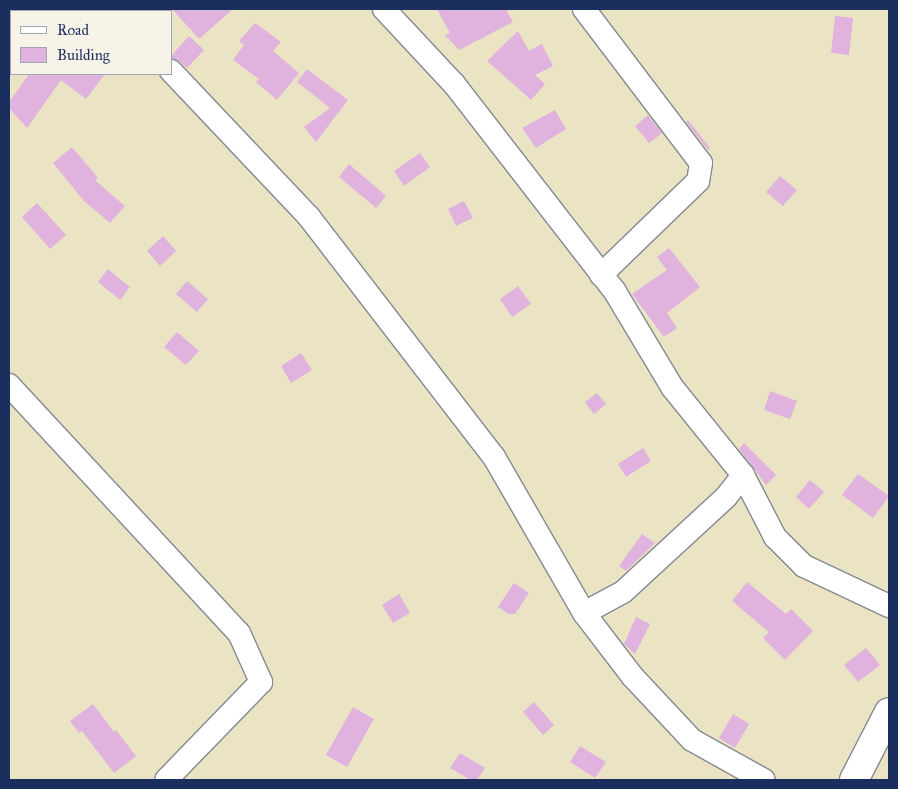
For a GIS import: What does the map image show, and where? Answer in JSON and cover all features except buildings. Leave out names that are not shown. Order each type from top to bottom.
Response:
[{"type":"street","points":[[384,9],[454,84],[614,290],[672,387],[743,475],[775,537],[804,566],[889,606]]},
{"type":"street","points":[[584,9],[701,163],[698,181],[601,275]]},
{"type":"street","points":[[172,72],[310,217],[494,457],[584,614],[632,677],[692,740],[764,780]]},
{"type":"street","points":[[9,385],[239,633],[261,682],[166,780]]},
{"type":"street","points":[[584,614],[623,592],[726,497],[743,475]]},
{"type":"street","points":[[854,780],[889,712]]}]
